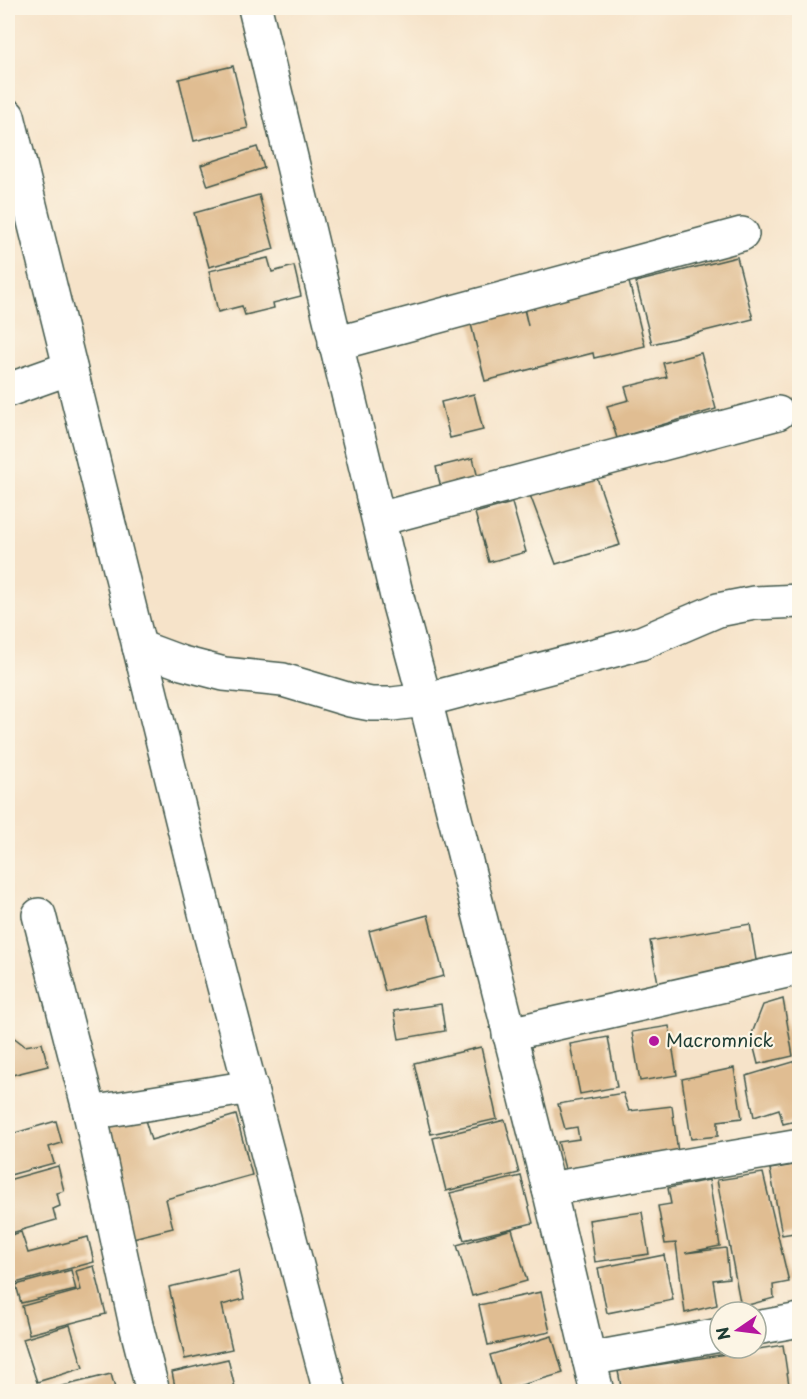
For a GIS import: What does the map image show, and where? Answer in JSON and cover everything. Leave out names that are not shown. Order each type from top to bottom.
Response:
[{"type":"street","points":[[255,8],[399,605],[425,699],[549,1190],[597,1392]]},
{"type":"street","points":[[8,117],[211,937],[330,1392]]},
{"type":"street","points":[[335,344],[742,234]]},
{"type":"street","points":[[8,390],[70,368]]},
{"type":"street","points":[[379,519],[778,413]]},
{"type":"street","points":[[139,647],[182,663],[224,674],[283,680],[360,702],[392,704],[425,699],[641,643],[718,610],[754,603],[800,601]]},
{"type":"street","points":[[39,915],[90,1113],[136,1325],[153,1392]]},
{"type":"street","points":[[509,1034],[800,968]]},
{"type":"street","points":[[90,1113],[251,1087]]},
{"type":"street","points":[[549,1190],[800,1146]]},
{"type":"street","points":[[768,1326],[800,1320]]},
{"type":"street","points":[[589,1359],[708,1337]]},
{"type":"building","points":[[233,66],[248,128],[194,141],[179,79]]},
{"type":"building","points":[[257,147],[264,168],[208,186],[201,165]]},
{"type":"building","points":[[259,195],[274,249],[209,267],[194,213]]},
{"type":"building","points":[[737,257],[753,319],[652,344],[636,282]]},
{"type":"building","points":[[268,258],[272,272],[294,266],[301,296],[273,303],[274,308],[245,315],[242,306],[218,312],[209,271]]},
{"type":"building","points":[[629,282],[645,346],[594,358],[593,353],[485,381],[470,320],[523,305],[528,326],[524,308]]},
{"type":"building","points":[[701,353],[716,409],[617,438],[607,406],[629,400],[625,387],[667,377],[663,363]]},
{"type":"building","points":[[474,394],[483,430],[450,438],[441,402]]},
{"type":"building","points":[[473,458],[479,482],[442,492],[436,467]]},
{"type":"building","points":[[596,475],[620,545],[556,564],[530,495]]},
{"type":"building","points":[[512,503],[526,552],[489,562],[475,513]]},
{"type":"building","points":[[428,915],[444,976],[385,991],[369,931]]},
{"type":"building","points":[[750,924],[757,966],[658,983],[650,941]]},
{"type":"building","points":[[783,999],[793,1056],[758,1064],[751,1036],[763,1005]]},
{"type":"building","points":[[441,1004],[445,1031],[399,1039],[394,1011]]},
{"type":"building","points":[[669,1026],[677,1075],[640,1081],[632,1032]]},
{"type":"building","points":[[8,1033],[25,1046],[42,1043],[48,1066],[8,1076]]},
{"type":"building","points":[[608,1037],[617,1087],[580,1094],[570,1044]]},
{"type":"building","points":[[481,1047],[497,1119],[431,1134],[414,1063]]},
{"type":"building","points":[[800,1060],[800,1120],[783,1124],[779,1109],[754,1117],[746,1076]]},
{"type":"building","points":[[734,1068],[742,1118],[718,1121],[718,1136],[691,1139],[682,1079]]},
{"type":"building","points":[[623,1093],[629,1111],[672,1106],[678,1153],[565,1169],[558,1142],[579,1139],[577,1127],[565,1129],[558,1104]]},
{"type":"building","points":[[143,1113],[151,1140],[236,1115],[252,1175],[166,1199],[173,1228],[129,1239],[105,1126]]},
{"type":"building","points":[[505,1120],[519,1173],[446,1191],[433,1138]]},
{"type":"building","points":[[56,1121],[62,1143],[49,1147],[54,1163],[10,1175],[8,1135]]},
{"type":"building","points":[[800,1164],[800,1232],[782,1235],[770,1169]]},
{"type":"building","points":[[58,1166],[64,1191],[57,1193],[60,1206],[53,1209],[56,1220],[8,1234],[8,1180]]},
{"type":"building","points":[[763,1173],[789,1282],[773,1285],[774,1298],[740,1300],[717,1180]]},
{"type":"building","points":[[521,1176],[533,1223],[464,1240],[450,1193]]},
{"type":"building","points":[[709,1180],[720,1246],[685,1253],[726,1248],[729,1278],[713,1280],[716,1300],[708,1300],[708,1307],[685,1313],[676,1243],[665,1244],[658,1206],[671,1204],[668,1188]]},
{"type":"building","points":[[642,1212],[649,1254],[595,1262],[589,1220]]},
{"type":"building","points":[[512,1229],[527,1281],[472,1296],[457,1245]]},
{"type":"building","points":[[21,1232],[28,1253],[88,1237],[94,1262],[8,1285],[8,1236]]},
{"type":"building","points":[[664,1255],[673,1300],[607,1313],[598,1268]]},
{"type":"building","points":[[94,1266],[106,1314],[29,1334],[22,1306],[81,1290],[76,1271]]},
{"type":"building","points":[[71,1270],[76,1290],[21,1303],[16,1285]]},
{"type":"building","points":[[238,1271],[244,1299],[222,1305],[232,1349],[185,1359],[169,1287]]},
{"type":"building","points":[[541,1292],[550,1332],[488,1345],[479,1305]]},
{"type":"building","points":[[70,1325],[83,1368],[37,1382],[23,1339]]},
{"type":"building","points":[[552,1336],[563,1373],[501,1391],[490,1355]]},
{"type":"building","points":[[783,1345],[790,1392],[622,1392],[618,1371],[708,1357],[708,1360],[768,1360],[768,1347]]},
{"type":"building","points":[[228,1359],[236,1392],[176,1392],[172,1372]]},
{"type":"building","points":[[111,1374],[116,1392],[56,1392],[55,1388]]},
{"type":"place","name":"Macromnick","points":[[654,1041]]}]
